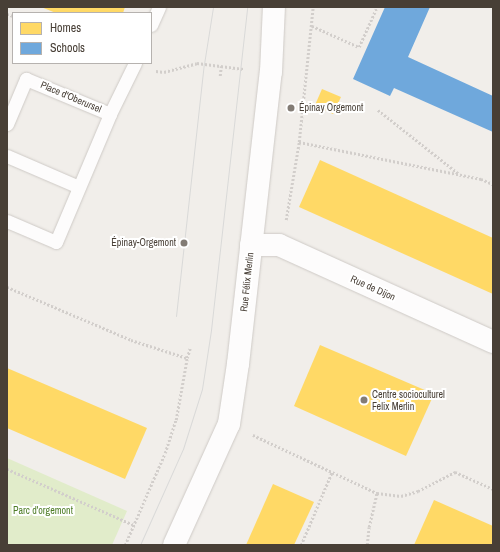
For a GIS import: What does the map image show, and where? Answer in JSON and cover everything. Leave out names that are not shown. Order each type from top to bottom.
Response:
[{"type":"street","name":"Rue Félix Merlin","points":[[174,545],[229,424],[252,245],[271,72],[274,7]]},
{"type":"street","name":"Rue de Dijon","points":[[252,245],[279,245],[493,342]]},
{"type":"lane","points":[[152,23],[159,7]]},
{"type":"lane","points":[[110,114],[134,65]]},
{"type":"lane","name":"Place d'Oberursel","points":[[7,124],[26,79],[110,114],[56,242],[7,221]]},
{"type":"lane","points":[[7,156],[79,187]]},
{"type":"path","points":[[279,245],[290,201],[299,142],[314,7]]},
{"type":"path","points":[[312,26],[359,47],[377,7]]},
{"type":"path","points":[[134,65],[164,72],[197,63],[271,72]]},
{"type":"path","points":[[220,76],[222,66]]},
{"type":"path","points":[[378,110],[461,175]]},
{"type":"path","points":[[299,142],[481,179],[493,184]]},
{"type":"path","points":[[7,287],[131,340],[187,358]]},
{"type":"path","points":[[124,545],[165,453],[176,420],[190,348]]},
{"type":"path","points":[[229,424],[377,493],[401,496],[418,492],[455,472],[493,489]]},
{"type":"path","points":[[7,469],[134,524]]},
{"type":"path","points":[[300,545],[332,472]]},
{"type":"path","points":[[367,545],[368,527],[377,493]]},
{"type":"green space","name":"Parc d'orgemont","points":[[7,458],[127,511],[112,545],[7,545]]},
{"type":"building: Homes","points":[[41,7],[125,7],[123,12],[54,12]]},
{"type":"building: Homes","points":[[322,89],[341,97],[333,114],[315,105]]},
{"type":"building: Homes","points":[[320,160],[493,238],[493,294],[299,207]]},
{"type":"building: Homes","name":"Centre socioculturel Felix Merlin","points":[[320,345],[434,394],[406,456],[294,406]]},
{"type":"building: Homes","points":[[7,368],[147,428],[125,479],[7,428]]},
{"type":"building: Homes","points":[[273,484],[314,502],[294,545],[246,545]]},
{"type":"building: Homes","points":[[434,500],[493,526],[493,545],[414,545]]},
{"type":"building: Schools","points":[[385,7],[430,7],[408,57],[493,96],[493,132],[394,88],[390,96],[353,79]]},
{"type":"tram line","points":[[176,316],[204,64],[213,7]]},
{"type":"tram line","points":[[140,545],[183,449],[202,389],[211,330],[247,7]]},
{"type":"place","name":"Épinay Orgemont","points":[[291,108]]},
{"type":"place","name":"Épinay-Orgemont","points":[[184,243]]},
{"type":"place","name":"Centre socioculturel Felix Merlin","points":[[364,400]]}]
